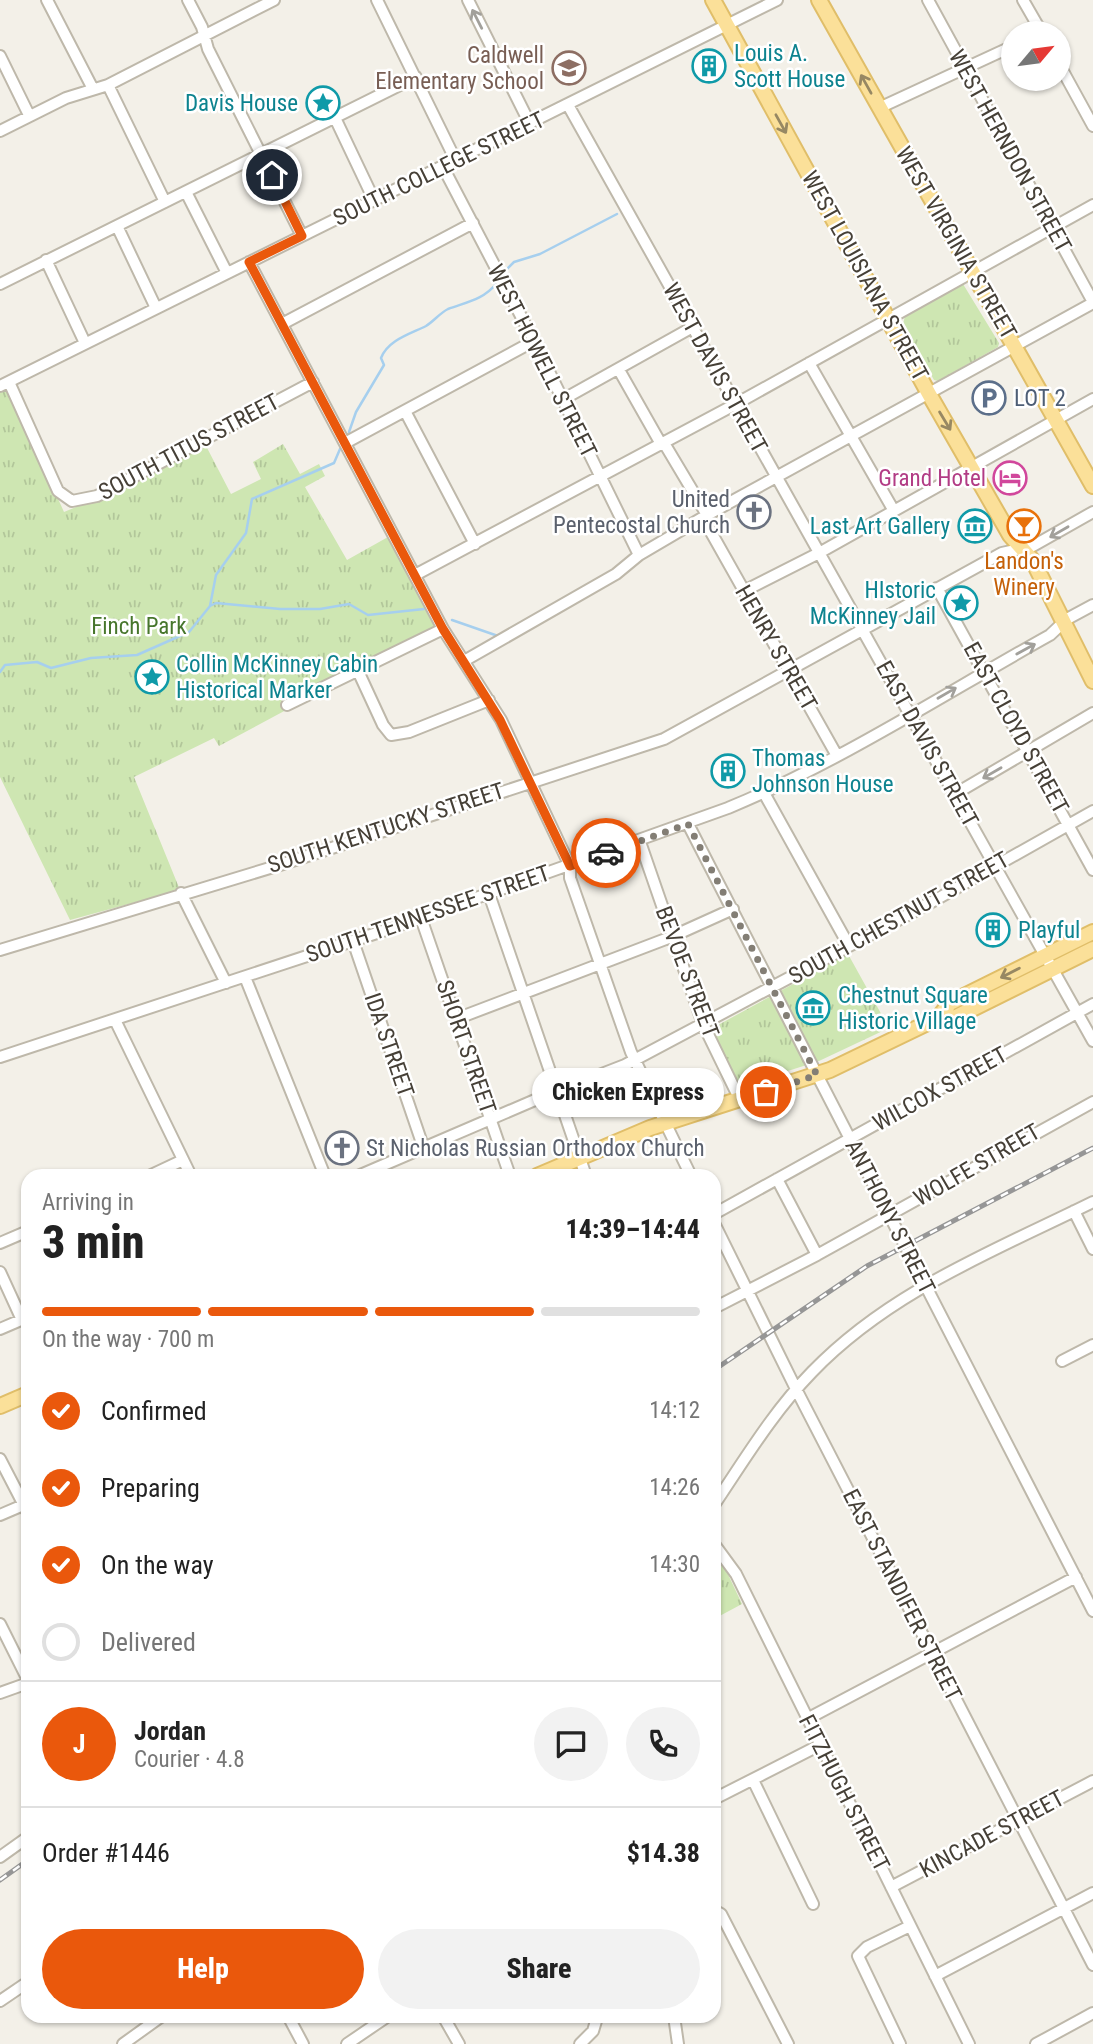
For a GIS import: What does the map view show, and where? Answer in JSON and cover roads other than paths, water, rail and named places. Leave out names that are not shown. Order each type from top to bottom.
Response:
[{"type":"main road","name":"WEST LOUISIANA STREET","points":[[713,0],[929,394],[1010,535],[1033,561],[1093,681]]},
{"type":"main road","name":"WEST VIRGINIA STREET","points":[[819,0],[1093,486]]},
{"type":"main road","points":[[938,1018],[950,1003],[1093,932]]},
{"type":"main road","points":[[553,1169],[664,1123],[817,1075],[938,1018],[956,1017],[1093,950]]},
{"type":"main road","points":[[0,1406],[21,1397]]},
{"type":"street","points":[[47,0],[93,89]]},
{"type":"street","points":[[188,0],[302,236]]},
{"type":"street","points":[[0,131],[29,115],[108,85],[204,37],[258,4],[274,0]]},
{"type":"street","points":[[377,0],[457,161]]},
{"type":"street","points":[[468,0],[530,124]]},
{"type":"street","name":"SOUTH COLLEGE STREET","points":[[4,384],[777,0]]},
{"type":"street","name":"WEST HERNDON STREET","points":[[928,0],[1093,303]]},
{"type":"street","points":[[1024,0],[1035,21]]},
{"type":"street","points":[[879,108],[1001,51]]},
{"type":"street","points":[[0,56],[29,115]]},
{"type":"street","points":[[0,284],[336,120],[416,78]]},
{"type":"street","points":[[108,85],[164,202]]},
{"type":"street","points":[[1071,86],[1093,126]]},
{"type":"street","name":"WEST DAVIS STREET","points":[[568,105],[863,631]]},
{"type":"street","points":[[336,120],[374,200]]},
{"type":"street","name":"WEST HOWELL STREET","points":[[443,167],[534,341],[639,555]]},
{"type":"street","points":[[186,192],[227,272]]},
{"type":"street","points":[[415,575],[734,405],[1093,205]]},
{"type":"street","points":[[282,324],[472,223]]},
{"type":"street","points":[[117,226],[156,308]]},
{"type":"street","points":[[46,260],[85,344]]},
{"type":"street","points":[[249,262],[443,629],[489,700],[530,781],[570,866],[570,878],[635,1060],[687,1169]]},
{"type":"street","points":[[464,661],[616,574],[639,555],[705,517],[1093,303]]},
{"type":"street","points":[[562,400],[691,328]]},
{"type":"street","points":[[345,443],[534,341]]},
{"type":"street","points":[[809,363],[894,511]]},
{"type":"street","points":[[619,370],[705,517]]},
{"type":"street","name":"SOUTH TITUS STREET","points":[[4,384],[58,491],[64,498],[75,501],[97,496],[313,382]]},
{"type":"street","points":[[744,591],[820,553],[1093,399]]},
{"type":"street","points":[[405,411],[475,544]]},
{"type":"street","name":"SOUTH KENTUCKY STREET","points":[[0,950],[283,864],[664,739],[1002,553],[1023,549],[1093,512]]},
{"type":"street","name":"HENRY STREET","points":[[705,517],[836,754]]},
{"type":"street","name":"EAST CLOYD STREET","points":[[937,588],[1093,870]]},
{"type":"street","name":"SOUTH TENNESSEE STREET","points":[[0,1057],[421,918],[640,842],[764,793],[1058,631],[1064,622],[1093,605]]},
{"type":"street","points":[[287,705],[443,629]]},
{"type":"street","name":"EAST DAVIS STREET","points":[[863,631],[1093,1041]]},
{"type":"street","points":[[358,671],[383,725],[391,735],[409,732],[489,700]]},
{"type":"street","points":[[955,794],[1093,713]]},
{"type":"street","points":[[764,793],[849,946]]},
{"type":"street","name":"SOUTH CHESTNUT STREET","points":[[375,1169],[635,1060],[1093,811]]},
{"type":"street","name":"ANTHONY STREET","points":[[688,824],[1076,1577],[1090,1595],[1093,1611]]},
{"type":"street","name":"BEVOE STREET","points":[[640,842],[671,937],[704,1024],[740,1100]]},
{"type":"street","points":[[181,894],[226,983]]},
{"type":"street","points":[[489,894],[583,1169]]},
{"type":"street","points":[[456,1019],[671,937],[733,909]]},
{"type":"street","name":"SHORT STREET","points":[[421,918],[508,1169]]},
{"type":"street","name":"IDA STREET","points":[[353,941],[425,1149]]},
{"type":"street","points":[[245,977],[322,1169]]},
{"type":"street","name":"WILCOX STREET","points":[[721,1210],[1093,1004]]},
{"type":"street","points":[[115,1020],[188,1169]]},
{"type":"street","name":"WOLFE STREET","points":[[721,1304],[817,1255],[1093,1102]]},
{"type":"street","points":[[164,1169],[183,1160]]},
{"type":"street","points":[[777,1179],[817,1255]]},
{"type":"street","points":[[721,1494],[756,1440],[796,1389],[851,1337],[924,1284],[1093,1202]]},
{"type":"street","points":[[1074,1211],[1093,1249]]},
{"type":"street","points":[[0,1243],[21,1234]]},
{"type":"street","name":"EAST STANDIFER STREET","points":[[721,1237],[796,1389],[1093,1965]]},
{"type":"street","points":[[0,1272],[21,1311]]},
{"type":"street","points":[[0,1329],[21,1320]]},
{"type":"street","points":[[1062,1361],[1093,1345]]},
{"type":"street","points":[[0,1460],[21,1497]]},
{"type":"street","points":[[0,1515],[21,1509]]},
{"type":"street","name":"FITZHUGH STREET","points":[[721,1553],[732,1568],[818,1746],[969,2044]]},
{"type":"street","points":[[807,1719],[1076,1577]]},
{"type":"street","points":[[0,1625],[21,1667]]},
{"type":"street","points":[[0,1692],[21,1684]]},
{"type":"street","points":[[721,1796],[818,1746]]},
{"type":"street","points":[[753,1780],[813,1904]]},
{"type":"street","name":"KINCADE STREET","points":[[891,1887],[1093,1781]]},
{"type":"street","points":[[0,1857],[21,1842]]},
{"type":"street","points":[[935,1976],[1093,1893]]},
{"type":"street","points":[[721,1914],[788,2044]]},
{"type":"street","points":[[900,2044],[858,1956],[867,1947],[910,1926]]},
{"type":"street","points":[[0,2001],[21,1987]]},
{"type":"street","points":[[1036,2044],[1093,2013]]},
{"type":"street","points":[[123,2044],[152,2023]]},
{"type":"street","points":[[292,2023],[303,2044]]},
{"type":"street","points":[[348,2044],[378,2023]]},
{"type":"street","points":[[447,2023],[459,2044]]},
{"type":"street","points":[[580,2044],[593,2031],[595,2023]]},
{"type":"street","points":[[675,2023],[678,2044]]},
{"type":"waterway","points":[[505,271],[514,262],[540,254],[617,214]]},
{"type":"waterway","points":[[349,432],[356,412],[384,365],[381,358],[384,352],[400,338],[426,326],[448,309],[480,297],[497,283]]},
{"type":"waterway","points":[[0,672],[5,665],[37,662],[51,668],[91,658],[137,655],[189,632],[210,606],[216,575],[246,533],[252,499],[334,463],[340,449]]},
{"type":"waterway","points":[[210,606],[216,603],[280,609],[320,609],[349,604],[368,615],[424,609]]},
{"type":"waterway","points":[[452,620],[498,636]]},
{"type":"railway","points":[[721,1365],[867,1266],[1093,1148]]},
{"type":"railway","points":[[0,1880],[21,1865]]},
{"type":"place","name":"Louis A. Scott House","points":[[709,66]]},
{"type":"place","name":"Caldwell Elementary School","points":[[569,68]]},
{"type":"place","name":"Davis House","points":[[323,103]]},
{"type":"place","name":"LOT 2","points":[[989,398]]},
{"type":"place","name":"Grand Hotel","points":[[1010,478]]},
{"type":"place","name":"United Pentecostal Church","points":[[754,512]]},
{"type":"place","name":"Last Art Gallery","points":[[975,526]]},
{"type":"place","name":"Landon's Winery","points":[[1024,526]]},
{"type":"place","name":"HIstoric McKinney Jail","points":[[961,603]]},
{"type":"place","name":"Collin McKinney Cabin Historical Marker","points":[[152,677]]},
{"type":"place","name":"Thomas Johnson House","points":[[728,771]]},
{"type":"place","name":"Playful","points":[[993,930]]},
{"type":"place","name":"Chestnut Square Historic Village","points":[[813,1008]]},
{"type":"place","name":"Chicken Express","points":[[766,1092]]},
{"type":"place","name":"St Nicholas Russian Orthodox Church","points":[[342,1148]]},
{"type":"park label","name":"Finch Park","points":[[139,626]]}]
